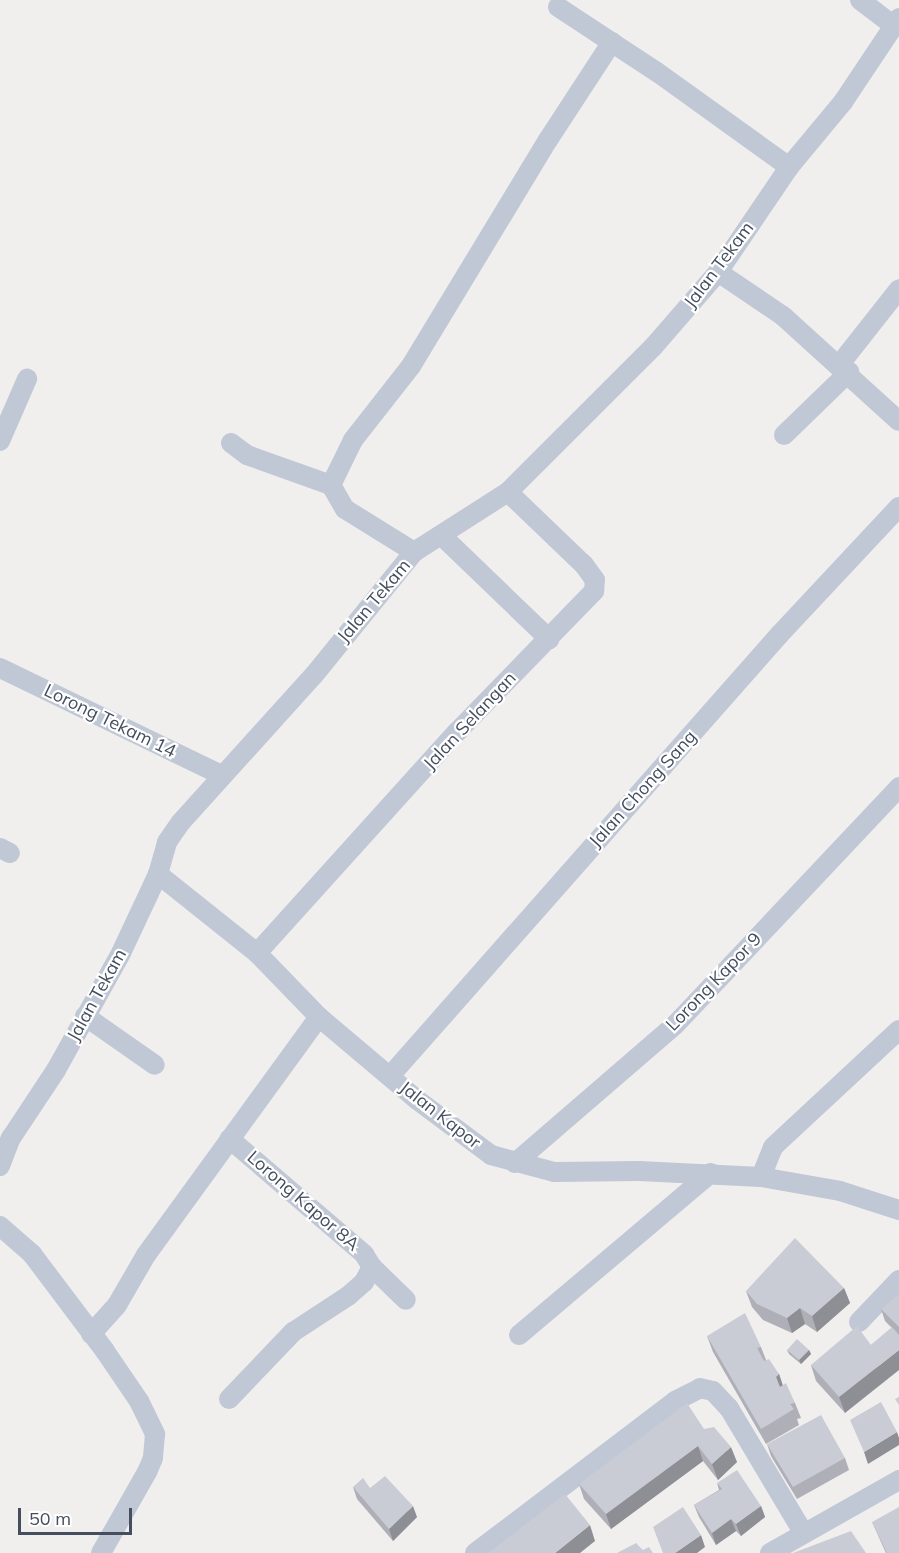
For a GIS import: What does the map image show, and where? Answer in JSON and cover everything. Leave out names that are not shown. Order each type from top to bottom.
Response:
[{"type":"street","points":[[860,0],[896,22]]},
{"type":"street","points":[[558,8],[612,42],[789,167]]},
{"type":"street","name":"Jalan Tekam","points":[[0,1166],[5,1137],[56,1070],[121,953],[158,874],[167,842],[221,775],[314,675],[414,552],[508,492],[654,346],[718,272],[789,167],[843,102],[896,22]]},
{"type":"street","points":[[331,485],[353,440],[411,366],[548,140],[612,42]]},
{"type":"street","points":[[718,272],[783,316],[844,368],[899,420]]},
{"type":"street","points":[[784,435],[844,368],[899,289]]},
{"type":"street","points":[[0,441],[27,379]]},
{"type":"street","points":[[231,443],[247,455],[331,485],[345,509],[414,552]]},
{"type":"street","name":"Jalan Selangan","points":[[257,953],[457,732],[588,600],[595,580],[508,492]]},
{"type":"street","name":"Jalan Chong Sang","points":[[390,1076],[780,634],[899,507]]},
{"type":"street","points":[[442,536],[549,639]]},
{"type":"street","name":"Lorong Tekam 14","points":[[0,668],[221,775]]},
{"type":"street","name":"Lorong Kapor 9","points":[[515,1163],[675,1025],[899,787]]},
{"type":"street","name":"Jalan Kapor","points":[[158,874],[257,953],[319,1017],[456,1132],[491,1155],[554,1172],[711,1173],[761,1177],[840,1191],[899,1210]]},
{"type":"street","points":[[85,1016],[155,1065]]},
{"type":"street","points":[[91,1334],[117,1305],[146,1255],[319,1017]]},
{"type":"street","points":[[761,1177],[773,1147],[899,1030]]},
{"type":"street","name":"Lorong Kapor 8A","points":[[230,1138],[364,1254],[372,1267],[406,1300]]},
{"type":"street","points":[[519,1335],[711,1173]]},
{"type":"street","points":[[0,1226],[32,1254],[139,1401],[151,1423],[156,1444],[147,1472],[101,1553]]},
{"type":"street","name":"Lorong Kapor 8A","points":[[229,1399],[293,1332],[348,1296],[364,1282],[372,1267]]},
{"type":"street","points":[[859,1322],[899,1280]]},
{"type":"street","points":[[475,1553],[675,1401],[700,1388],[713,1391],[729,1408],[803,1532]]},
{"type":"street","points":[[770,1553],[803,1532],[899,1480]]},
{"type":"building","points":[[795,1238],[844,1288],[812,1316],[800,1308],[787,1318],[757,1304],[746,1291]]},
{"type":"building","points":[[899,1293],[899,1327],[881,1309]]},
{"type":"building","points":[[745,1313],[761,1347],[757,1348],[764,1361],[769,1359],[779,1374],[776,1377],[780,1387],[786,1383],[795,1403],[790,1404],[794,1409],[761,1429],[707,1336]]},
{"type":"building","points":[[857,1326],[871,1345],[892,1327],[899,1335],[899,1350],[839,1397],[811,1365]]},
{"type":"building","points":[[797,1339],[809,1350],[799,1360],[787,1350]]},
{"type":"building","points":[[881,1402],[897,1432],[864,1452],[850,1420]]},
{"type":"building","points":[[687,1403],[704,1429],[714,1427],[731,1447],[712,1464],[698,1446],[606,1514],[579,1484]]},
{"type":"building","points":[[821,1415],[845,1458],[793,1487],[767,1444]]},
{"type":"building","points":[[737,1470],[761,1506],[736,1524],[731,1519],[712,1533],[694,1505],[722,1489],[717,1483]]},
{"type":"building","points":[[385,1476],[413,1506],[389,1529],[353,1487],[363,1478],[370,1488]]},
{"type":"building","points":[[565,1494],[590,1525],[555,1553],[488,1553]]},
{"type":"building","points":[[683,1507],[701,1535],[675,1553],[663,1553],[653,1527]]},
{"type":"building","points":[[899,1507],[899,1553],[887,1553],[872,1522]]},
{"type":"building","points":[[851,1531],[866,1553],[793,1553]]},
{"type":"building","points":[[636,1543],[643,1550],[649,1547],[653,1553],[617,1553]]}]
